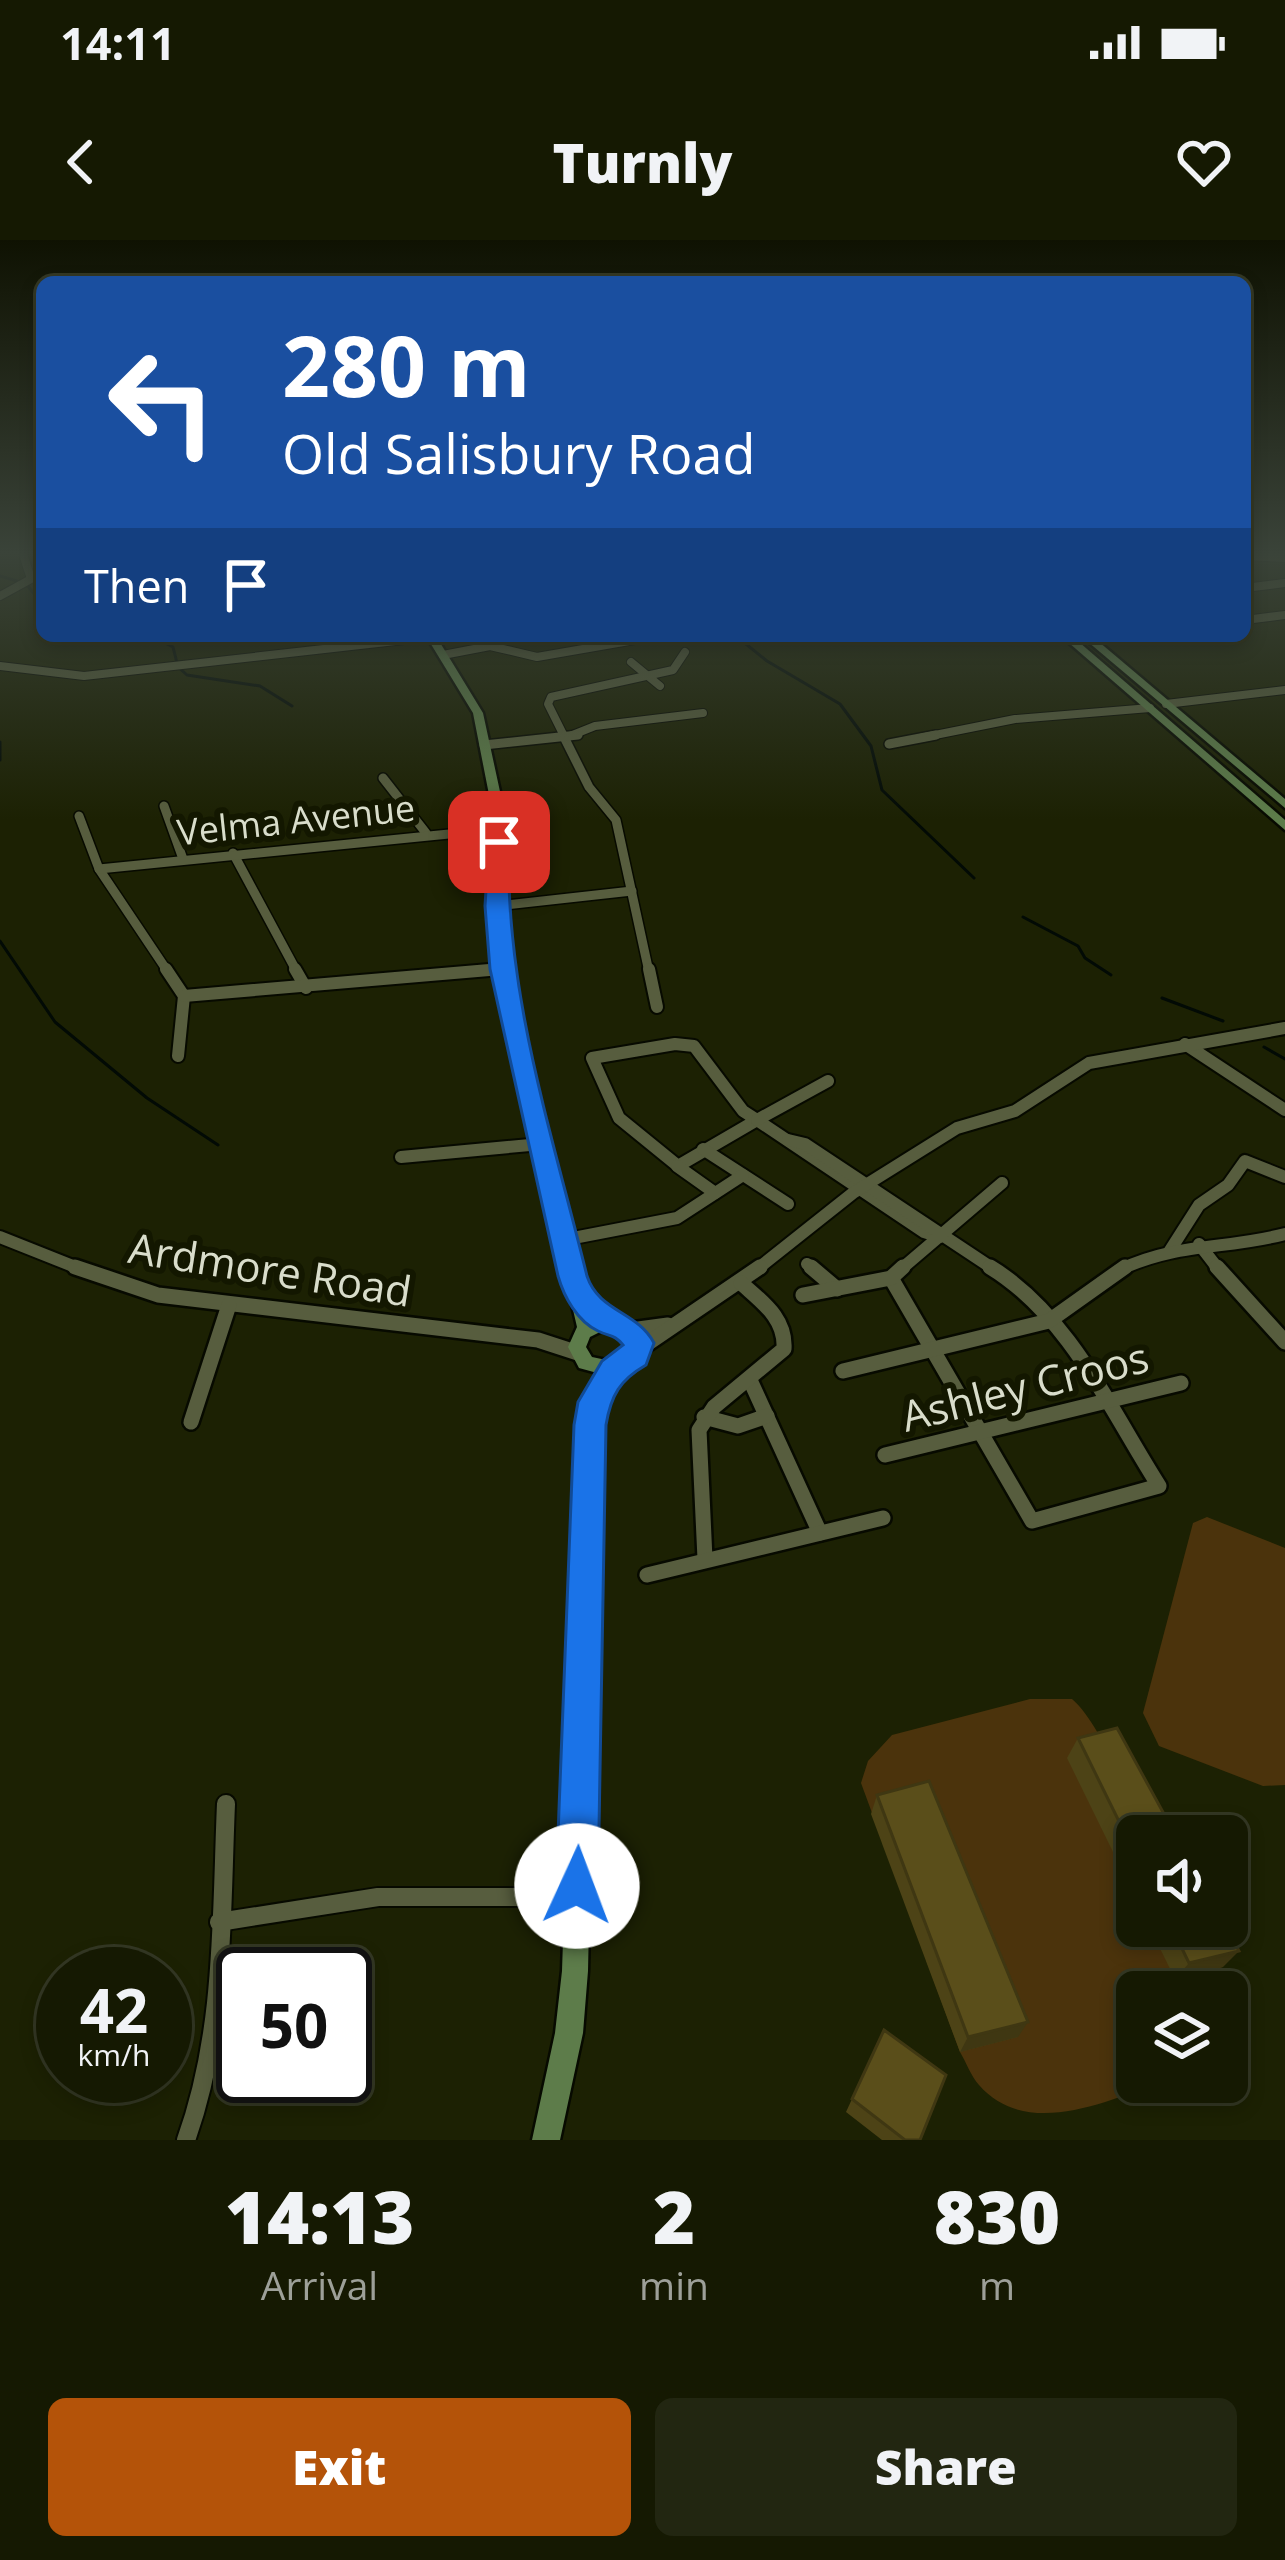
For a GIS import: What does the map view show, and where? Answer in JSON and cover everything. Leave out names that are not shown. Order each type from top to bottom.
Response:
[{"type":"main road","points":[[435,643],[473,698],[484,746],[499,829],[496,906],[501,969],[578,1294],[594,1402],[569,2033],[546,2140]]},
{"type":"main road","points":[[1074,643],[1285,826]]},
{"type":"main road","points":[[1094,643],[1285,805]]},
{"type":"main road","points":[[1102,667],[1154,704],[1166,704]]},
{"type":"main road","points":[[1150,708],[1164,712],[1238,765]]},
{"type":"main road","points":[[587,1340],[632,1330],[638,1350],[629,1363],[613,1369],[594,1402]]},
{"type":"main road","points":[[587,1340],[613,1369]]},
{"type":"street","points":[[0,666],[84,676],[381,643]]},
{"type":"street","points":[[443,655],[490,646],[538,657],[620,643]]},
{"type":"street","points":[[657,1007],[616,820],[589,787],[548,704],[550,697],[678,667],[685,652]]},
{"type":"street","points":[[631,662],[660,686]]},
{"type":"street","points":[[604,683],[612,693]]},
{"type":"street","points":[[1166,704],[1285,691]]},
{"type":"street","points":[[889,744],[1015,718],[1150,708]]},
{"type":"street","points":[[484,746],[564,739],[595,726],[703,713]]},
{"type":"street","points":[[383,778],[426,833]]},
{"type":"street","points":[[164,806],[183,859]]},
{"type":"street","points":[[79,816],[99,869],[184,996],[178,1056]]},
{"type":"street","name":"Velma Avenue","points":[[99,869],[499,829]]},
{"type":"street","points":[[233,853],[306,988]]},
{"type":"street","points":[[496,906],[632,891]]},
{"type":"street","points":[[184,996],[501,969]]},
{"type":"street","points":[[638,1350],[741,1283],[863,1187],[944,1135],[1032,1102],[1089,1063],[1285,1028]]},
{"type":"street","points":[[715,1193],[619,1118],[592,1058],[675,1043],[692,1045],[730,1098],[796,1150],[863,1187],[1020,1288],[1049,1321],[1159,1486],[1032,1521],[891,1278]]},
{"type":"street","points":[[1185,1044],[1198,1059],[1248,1082],[1285,1109]]},
{"type":"street","points":[[677,1166],[732,1130],[760,1121],[828,1082]]},
{"type":"street","points":[[401,1157],[541,1144]]},
{"type":"street","points":[[703,1149],[788,1204]]},
{"type":"street","points":[[1168,1252],[1199,1205],[1228,1185],[1246,1162],[1285,1177]]},
{"type":"street","points":[[563,1240],[677,1218],[743,1175]]},
{"type":"street","points":[[803,1295],[891,1278],[1003,1183]]},
{"type":"street","name":"Ardmore Road","points":[[0,1237],[110,1281],[158,1294],[538,1340],[587,1340]]},
{"type":"street","points":[[843,1371],[1049,1321],[1124,1266],[1168,1252],[1199,1244],[1282,1240]]},
{"type":"street","points":[[1199,1244],[1244,1302],[1285,1342]]},
{"type":"street","points":[[807,1264],[836,1288]]},
{"type":"street","points":[[705,1559],[699,1430],[724,1394],[779,1359],[787,1339],[782,1318],[741,1283]]},
{"type":"street","points":[[191,1422],[229,1305]]},
{"type":"street","points":[[632,1330],[675,1324]]},
{"type":"street","points":[[750,1380],[820,1533]]},
{"type":"street","name":"Ashley Croos","points":[[885,1456],[1181,1383]]},
{"type":"street","points":[[704,1418],[738,1426],[767,1416]]},
{"type":"street","points":[[647,1576],[883,1518]]},
{"type":"street","points":[[186,2140],[204,2086],[226,1804]]},
{"type":"street","points":[[219,1922],[378,1897],[577,1897]]},
{"type":"shaded area","points":[[1207,1517],[1285,1548],[1285,1785],[1263,1786],[1159,1746],[1143,1713],[1193,1523]]},
{"type":"shaded area","points":[[1030,1699],[1072,1699],[1094,1726],[1132,1815],[1116,1815],[1116,1947],[1210,1947],[1217,1971],[1116,1971],[1116,2098],[1067,2111],[1020,2110],[998,2101],[971,2073],[861,1783],[868,1761],[892,1735]]},
{"type":"building","points":[[1117,1728],[1165,1815],[1116,1815],[1078,1738]]},
{"type":"building","points":[[929,1781],[1028,2022],[968,2037],[877,1795]]},
{"type":"building","points":[[1181,1947],[1237,1947],[1239,1951],[1189,1963]]},
{"type":"building","points":[[884,2030],[946,2075],[920,2140],[905,2140],[852,2099]]},
{"type":"waterway","points":[[164,643],[173,647],[178,667],[187,675],[260,686],[292,706]]},
{"type":"waterway","points":[[744,643],[840,704],[871,746],[882,790],[974,878]]},
{"type":"waterway","points":[[0,742],[0,760]]},
{"type":"waterway","points":[[1023,917],[1078,946],[1085,958],[1111,975]]},
{"type":"waterway","points":[[0,941],[55,1022],[147,1098],[218,1145]]},
{"type":"waterway","points":[[1162,998],[1223,1021]]},
{"type":"waterway","points":[[1264,1047],[1285,1059]]},
{"type":"route","points":[[499,842],[496,906],[501,969],[572,1276],[578,1294],[605,1322],[624,1325],[639,1343],[629,1363],[613,1369],[594,1402],[590,1425],[577,1886]]}]
